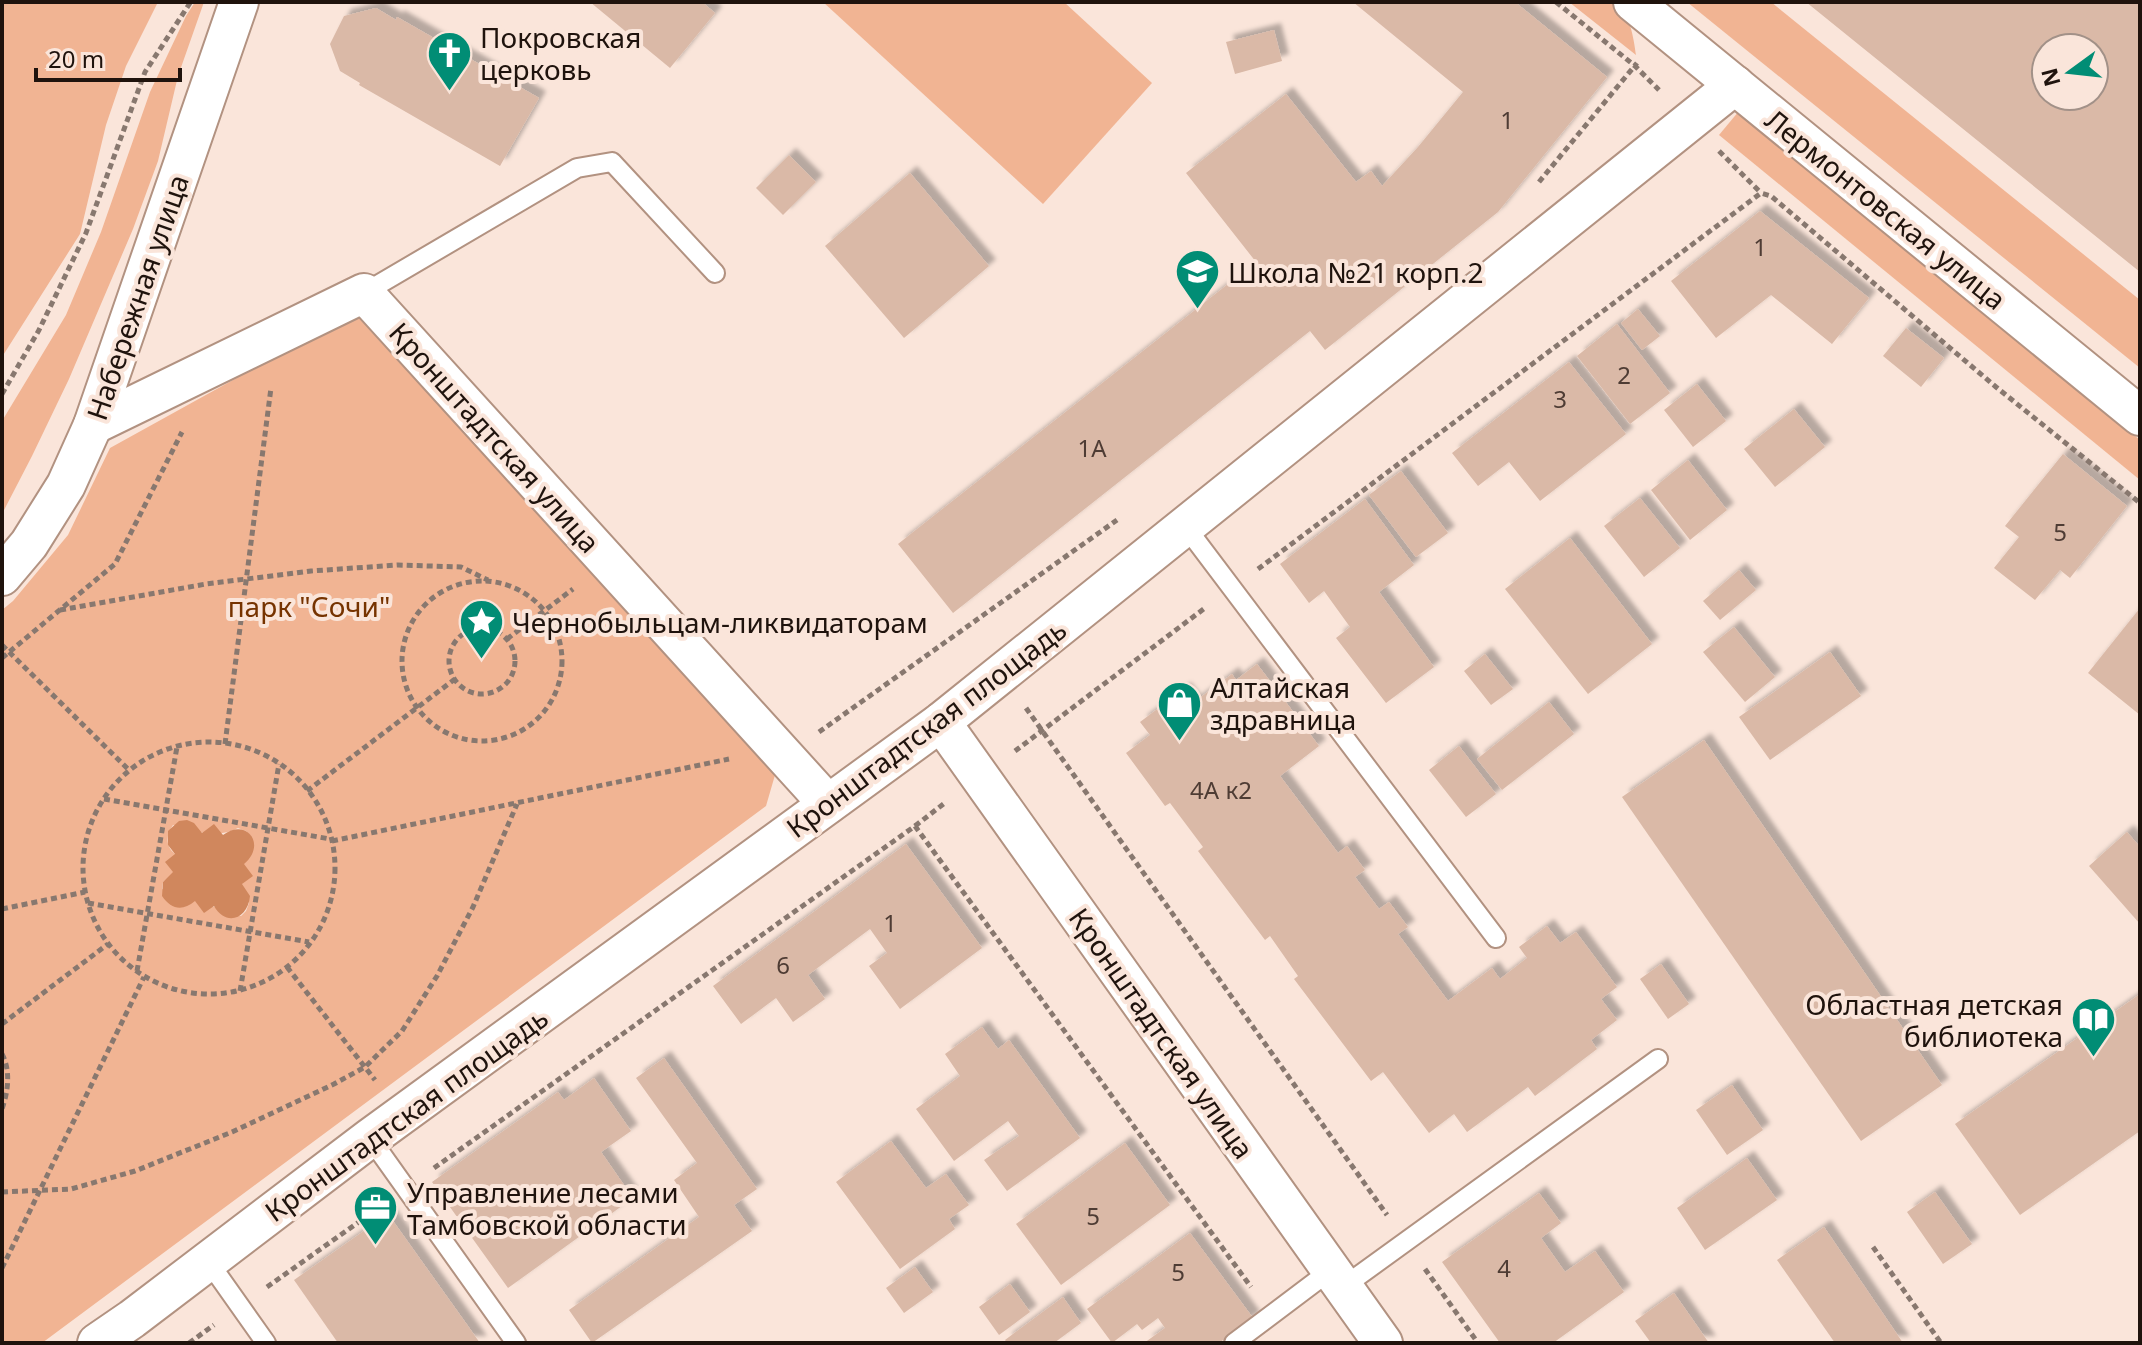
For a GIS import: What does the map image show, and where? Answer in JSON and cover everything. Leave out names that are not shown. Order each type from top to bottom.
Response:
[{"type":"street","name":"Набережная улица","points":[[2,576],[29,544],[66,485],[93,425],[239,2]]},
{"type":"street","name":"Лермонтовская улица","points":[[1633,2],[2140,416]]},
{"type":"street","name":"Кронштадтская площадь","points":[[97,1343],[402,1114],[941,722],[1735,85]]},
{"type":"street","points":[[93,425],[364,293]]},
{"type":"street","name":"Кронштадтская улица","points":[[364,293],[828,804]]},
{"type":"street","name":"Кронштадтская улица","points":[[941,722],[1383,1343]]},
{"type":"lane","points":[[364,293],[577,168],[612,162],[715,273]]},
{"type":"lane","points":[[1185,526],[1496,938]]},
{"type":"lane","points":[[1234,1343],[1271,1315],[1405,1242],[1658,1059]]},
{"type":"lane","points":[[370,1138],[516,1343]]},
{"type":"lane","points":[[208,1261],[266,1343]]},
{"type":"path","points":[[2,394],[39,330],[86,233],[145,72],[190,2]]},
{"type":"path","points":[[1556,2],[1635,66]]},
{"type":"path","points":[[1538,183],[1666,28]]},
{"type":"path","points":[[1003,759],[1761,193],[1771,196],[1996,387],[2140,503]]},
{"type":"path","points":[[225,744],[278,335]]},
{"type":"path","points":[[2,658],[115,564],[216,365]]},
{"type":"path","points":[[103,799],[331,840],[778,749],[811,738],[1120,518]]},
{"type":"path","points":[[507,639],[609,562]]},
{"type":"path","points":[[60,610],[206,584],[311,571],[398,565],[461,567],[520,589],[546,610],[560,638],[563,670],[553,701],[533,725],[504,739],[472,741],[442,731],[417,708],[404,683],[402,653],[410,624],[428,600],[456,584],[489,580]]},
{"type":"path","points":[[485,628],[507,639],[516,665],[502,687],[491,693],[478,694],[466,690],[455,679],[449,658],[452,646],[460,636],[472,629],[485,628]]},
{"type":"path","points":[[2,645],[130,771]]},
{"type":"path","points":[[1001,674],[1478,1343]]},
{"type":"path","points":[[307,791],[455,679]]},
{"type":"path","points":[[214,742],[247,747],[279,763],[302,783],[321,810],[331,840],[335,874],[329,907],[316,937],[294,962],[268,981],[240,991],[203,995],[171,989],[144,977],[108,944],[97,926],[85,892],[82,863],[88,830],[103,799],[123,775],[150,756],[177,747],[214,742]]},
{"type":"path","points":[[137,972],[177,747]]},
{"type":"path","points":[[240,991],[279,763]]},
{"type":"path","points":[[189,1343],[953,797]]},
{"type":"path","points":[[2,1192],[71,1189],[135,1171],[232,1132],[365,1067],[402,1031],[437,976],[473,907],[518,803]]},
{"type":"path","points":[[915,826],[1271,1315]]},
{"type":"path","points":[[2,909],[85,892]]},
{"type":"path","points":[[88,903],[310,942]]},
{"type":"path","points":[[2,1024],[108,944]]},
{"type":"path","points":[[287,967],[402,1114]]},
{"type":"path","points":[[2,1268],[144,977]]},
{"type":"path","points":[[2,1054],[8,1092],[2,1109]]},
{"type":"path","points":[[1873,1247],[1941,1343]]},
{"type":"green space","points":[[2,2],[158,2],[126,66],[106,125],[80,234],[2,357]]},
{"type":"green space","points":[[195,2],[204,2],[178,76],[158,161],[133,229],[69,379],[2,514],[2,421],[66,315],[101,232],[150,92]]},
{"type":"green space","points":[[823,2],[1064,2],[1152,83],[1043,204]]},
{"type":"green space","points":[[1569,2],[1605,2],[1619,6],[1630,26],[1636,55]]},
{"type":"green space","points":[[1687,2],[1771,2],[2140,300],[2140,368]]},
{"type":"green space","points":[[1739,111],[2140,440],[2140,480],[1719,135]]},
{"type":"green space","name":"парк \"Сочи\"","points":[[359,313],[775,775],[766,806],[42,1343],[2,1343],[2,610],[68,535],[110,448]],"holes":[[[173,825],[213,834],[238,828],[251,836],[242,885],[249,903],[241,916],[162,889],[163,882],[174,873],[175,854],[168,844]]]},
{"type":"shaded area","points":[[187,820],[202,833],[214,824],[223,835],[240,829],[246,831],[254,842],[251,857],[244,864],[253,876],[242,884],[250,896],[245,910],[236,918],[224,917],[214,906],[204,913],[195,901],[177,908],[162,896],[163,882],[173,872],[165,862],[175,854],[168,845],[168,831],[179,821]]},
{"type":"building","points":[[590,2],[702,2],[715,13],[670,68]]},
{"type":"building","points":[[1353,2],[1515,2],[1607,77],[1498,212],[1325,350],[1310,331],[953,613],[898,544],[1256,262],[1186,173],[1286,94],[1356,182],[1371,171],[1382,186],[1463,92]]},
{"type":"building","points":[[1806,2],[2140,2],[2140,272]]},
{"type":"building","name":"Покровская церковь","points":[[376,8],[539,98],[500,166],[340,71],[330,44],[344,16]]},
{"type":"building","points":[[1274,30],[1282,61],[1235,74],[1226,42]]},
{"type":"building","points":[[789,155],[816,182],[783,215],[756,188]]},
{"type":"building","points":[[910,173],[989,266],[904,338],[825,246]]},
{"type":"building","points":[[1760,211],[1869,298],[1832,344],[1771,295],[1716,338],[1671,281]]},
{"type":"building","points":[[1638,309],[1660,336],[1642,350],[1621,323]]},
{"type":"building","points":[[1617,324],[1670,393],[1630,424],[1577,356]]},
{"type":"building","points":[[1906,328],[1944,358],[1921,387],[1883,356]]},
{"type":"building","points":[[1569,362],[1626,434],[1540,501],[1509,462],[1478,486],[1452,453]]},
{"type":"building","points":[[1697,384],[1726,421],[1693,447],[1664,410]]},
{"type":"building","points":[[1794,409],[1825,447],[1775,487],[1744,449]]},
{"type":"building","points":[[2063,454],[2127,506],[2070,578],[2060,570],[2035,600],[1994,568],[2019,537],[2005,526]]},
{"type":"building","points":[[1688,460],[1727,510],[1690,540],[1651,490]]},
{"type":"building","points":[[1401,471],[1448,533],[1416,557],[1369,495]]},
{"type":"building","points":[[1640,498],[1680,548],[1644,577],[1604,526]]},
{"type":"building","points":[[1365,499],[1414,565],[1379,592],[1434,667],[1386,703],[1336,638],[1350,627],[1324,591],[1309,603],[1280,564]]},
{"type":"building","points":[[1570,538],[1652,644],[1588,694],[1505,589]]},
{"type":"building","points":[[1739,570],[1756,590],[1720,620],[1703,601]]},
{"type":"building","points":[[2140,608],[2140,715],[2088,673]]},
{"type":"building","points":[[1734,627],[1775,677],[1745,702],[1703,652]]},
{"type":"building","points":[[1830,652],[1861,696],[1770,760],[1739,717]]},
{"type":"building","points":[[1485,654],[1513,689],[1491,705],[1464,671]]},
{"type":"building","points":[[1257,664],[1319,746],[1280,776],[1338,853],[1347,846],[1365,870],[1355,877],[1379,909],[1389,902],[1408,927],[1398,934],[1448,1001],[1492,968],[1500,979],[1527,958],[1519,947],[1547,926],[1560,943],[1576,932],[1617,987],[1601,999],[1617,1020],[1591,1040],[1597,1049],[1535,1096],[1528,1087],[1467,1132],[1454,1114],[1429,1133],[1383,1072],[1371,1081],[1294,979],[1298,976],[1270,936],[1265,940],[1198,851],[1203,847],[1170,803],[1165,806],[1126,753],[1150,735],[1140,722],[1184,689],[1194,702],[1232,674],[1236,680]]},
{"type":"building","points":[[1549,702],[1574,734],[1502,790],[1477,759]]},
{"type":"building","points":[[1704,740],[1942,1085],[1861,1141],[1622,797]]},
{"type":"building","points":[[1459,746],[1496,794],[1466,817],[1429,770]]},
{"type":"building","points":[[2127,832],[2140,847],[2140,924],[2089,866]]},
{"type":"building","points":[[906,844],[982,948],[900,1009],[869,966],[887,953],[870,929],[808,975],[825,999],[793,1022],[776,998],[741,1024],[713,986]]},
{"type":"building","points":[[1661,964],[1689,1004],[1668,1019],[1640,979]]},
{"type":"building","name":"Областная детская библиотека","points":[[2140,994],[2140,1131],[2020,1215],[1955,1124]]},
{"type":"building","points":[[982,1027],[998,1049],[1009,1040],[1080,1138],[1007,1191],[984,1160],[1019,1136],[1008,1121],[954,1161],[916,1109],[960,1076],[945,1054]]},
{"type":"building","points":[[664,1058],[757,1189],[734,1205],[752,1231],[592,1343],[569,1310],[699,1217],[674,1180],[697,1163],[636,1078]]},
{"type":"building","points":[[594,1078],[631,1131],[601,1152],[633,1198],[508,1288],[432,1182],[558,1092],[564,1100]]},
{"type":"building","points":[[1732,1085],[1763,1130],[1727,1155],[1696,1110]]},
{"type":"building","points":[[891,1141],[926,1188],[946,1174],[969,1205],[949,1219],[955,1229],[900,1269],[836,1182]]},
{"type":"building","points":[[1125,1143],[1170,1205],[1061,1285],[1016,1224]]},
{"type":"building","points":[[1747,1158],[1777,1200],[1705,1250],[1677,1208]]},
{"type":"building","points":[[1935,1192],[1972,1244],[1943,1264],[1907,1212]]},
{"type":"building","points":[[1539,1193],[1561,1223],[1541,1238],[1565,1272],[1595,1251],[1624,1292],[1553,1343],[1500,1343],[1442,1262]]},
{"type":"building","name":"Управление лесами Тамбовской области","points":[[388,1214],[480,1343],[338,1343],[294,1280]]},
{"type":"building","points":[[1824,1227],[1903,1343],[1835,1343],[1777,1260]]},
{"type":"building","points":[[1190,1233],[1253,1318],[1219,1343],[1144,1343],[1165,1328],[1158,1318],[1142,1330],[1137,1324],[1112,1343],[1087,1309]]},
{"type":"building","points":[[915,1267],[933,1292],[904,1313],[886,1288]]},
{"type":"building","points":[[1010,1284],[1030,1312],[999,1335],[979,1307]]},
{"type":"building","points":[[1674,1293],[1709,1343],[1651,1343],[1635,1321]]},
{"type":"building","points":[[1063,1297],[1081,1323],[1054,1343],[1007,1343],[1005,1340]]},
{"type":"place","name":"Покровская церковь","points":[[449,92]]},
{"type":"place","name":"Школа №21 корп.2","points":[[1197,311]]},
{"type":"place","name":"Чернобыльцам-ликвидаторам","points":[[481,661]]},
{"type":"place","name":"Алтайская здравница","points":[[1179,742]]},
{"type":"place","name":"Областная детская библиотека","points":[[2094,1059]]},
{"type":"place","name":"Управление лесами Тамбовской области","points":[[376,1247]]}]
